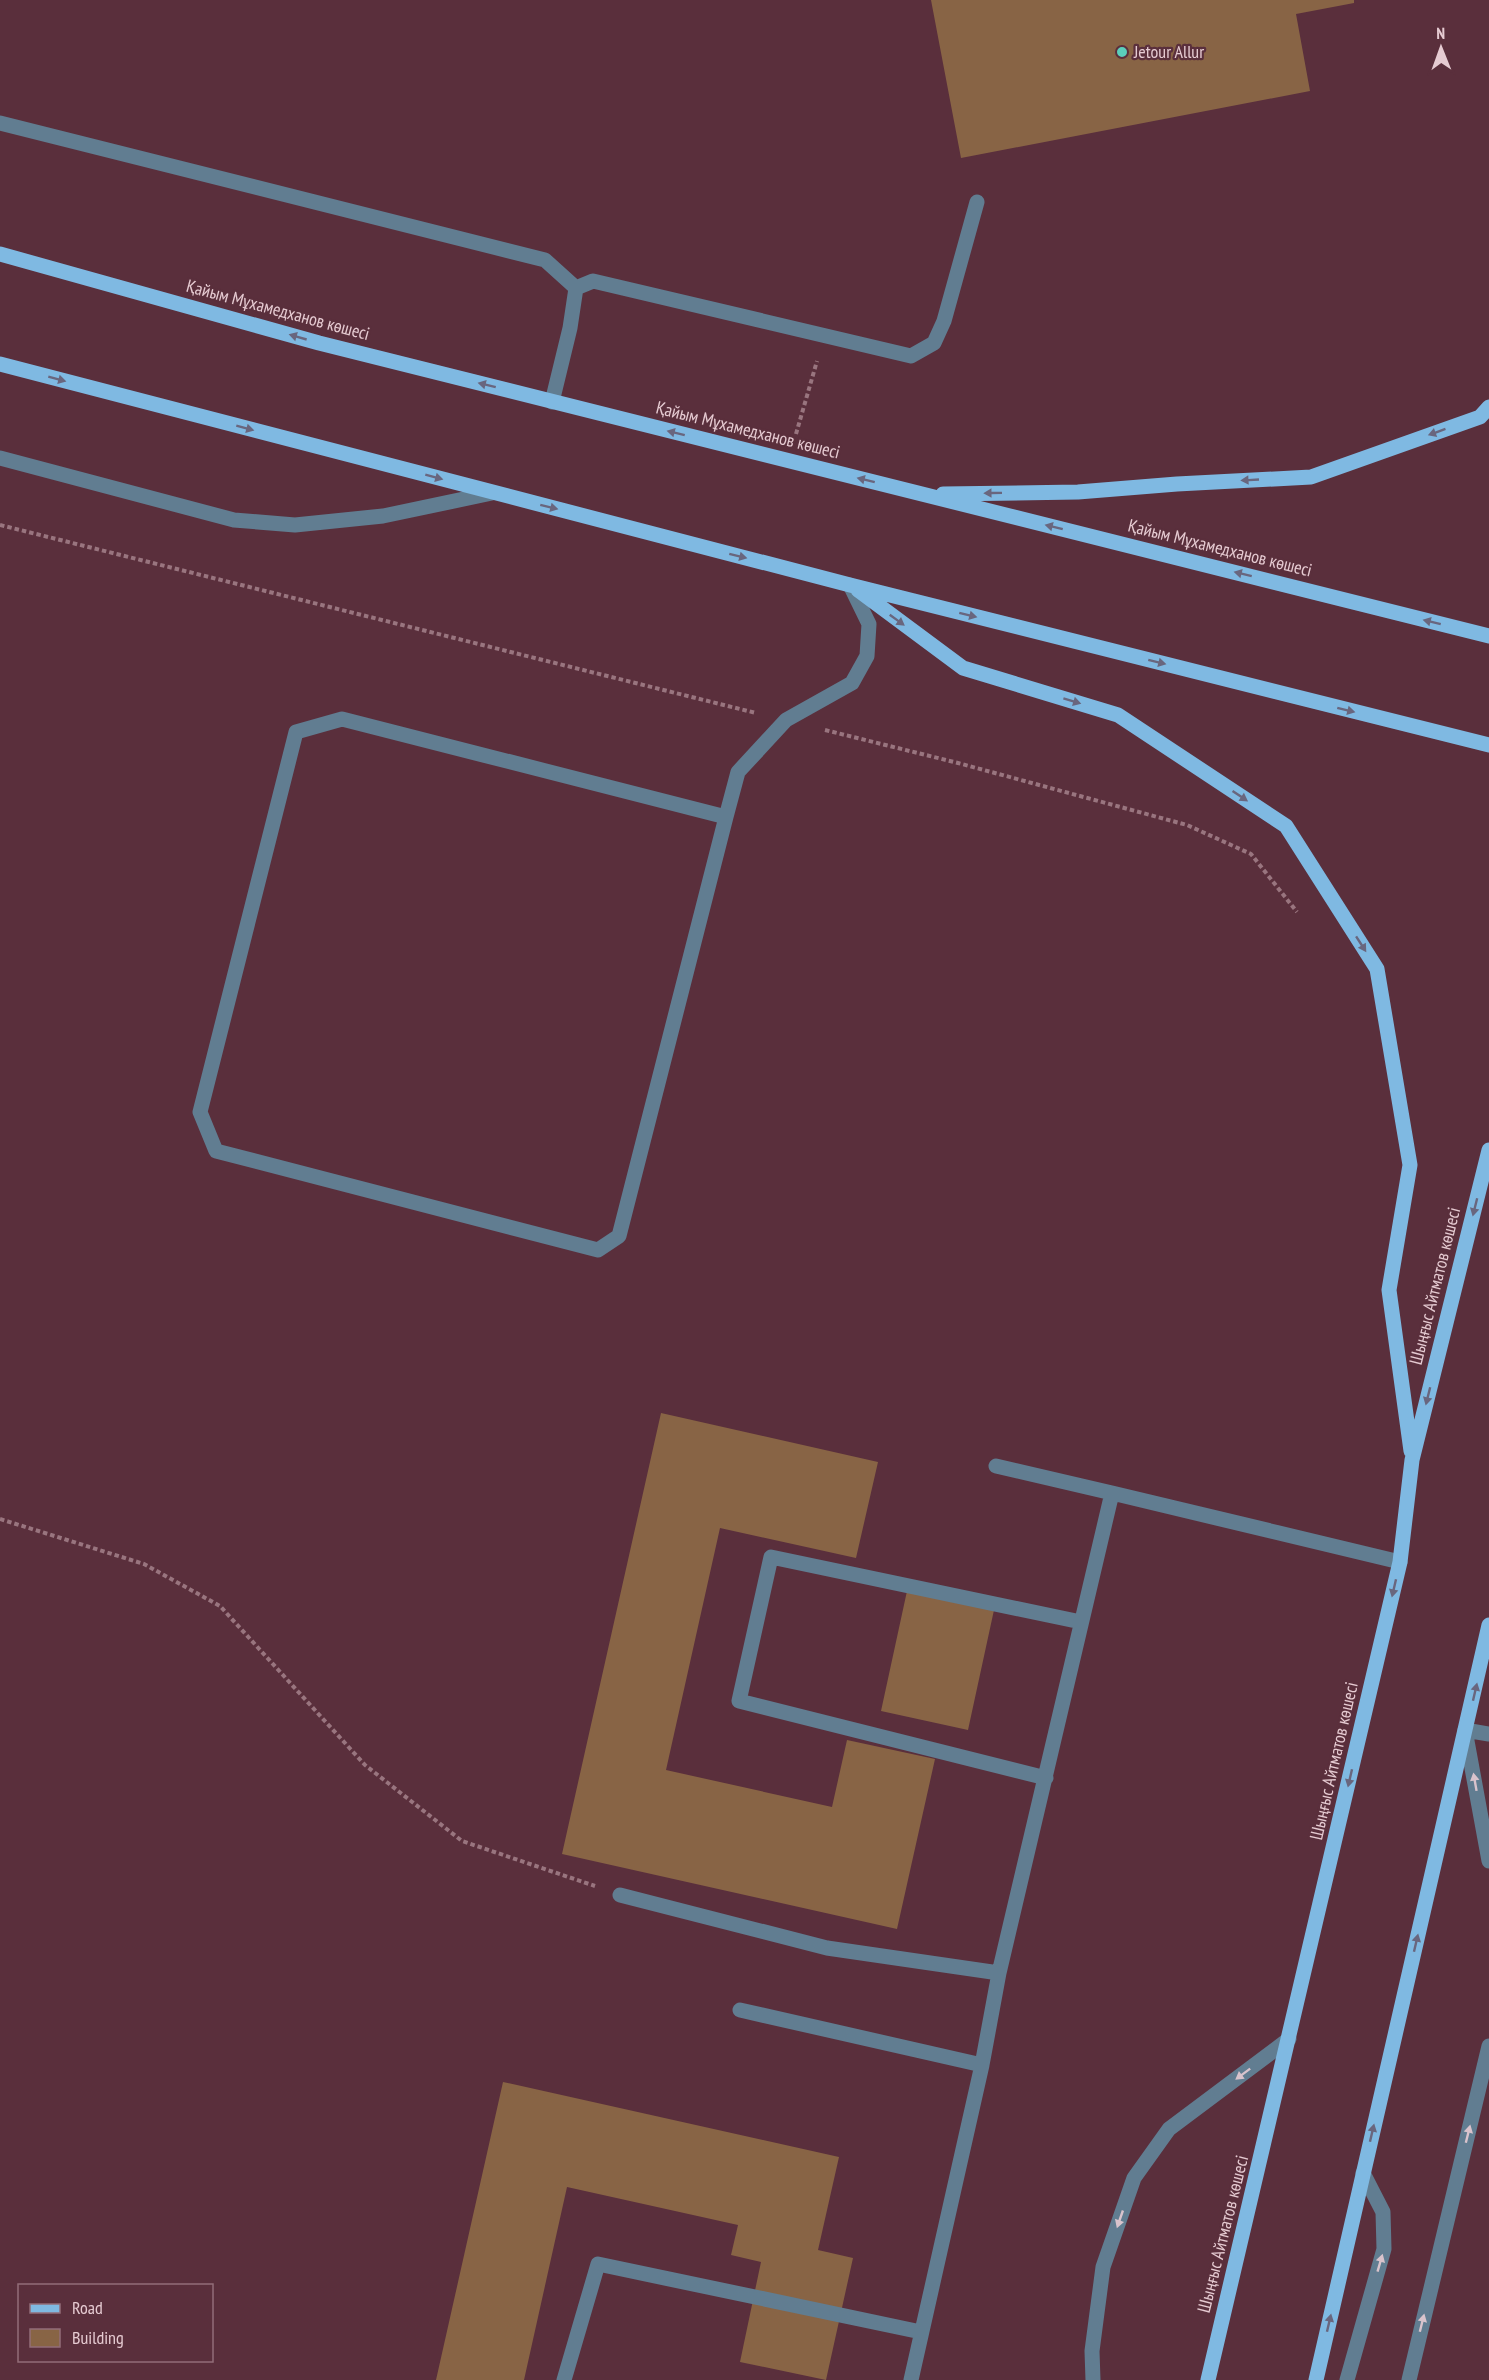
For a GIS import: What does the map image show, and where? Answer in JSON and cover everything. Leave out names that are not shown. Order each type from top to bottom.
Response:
[{"type":"main road","name":"Қайым Мұхамедханов көшесі","points":[[0,254],[319,343],[1489,636]]},
{"type":"main road","points":[[0,364],[850,585],[1489,745]]},
{"type":"main road","points":[[922,494],[1078,492],[1311,477],[1480,417],[1489,407]]},
{"type":"main road","points":[[850,585],[963,668],[1118,715],[1286,826],[1377,969],[1410,1165],[1389,1290],[1412,1460]]},
{"type":"main road","name":"Шыңғыс Айтматов көшесі","points":[[1208,2380],[1290,2039],[1400,1562],[1412,1460],[1489,1150]]},
{"type":"main road","points":[[1316,2380],[1489,1625]]},
{"type":"main road","points":[[1215,2350],[1215,2380]]},
{"type":"street","points":[[0,123],[545,260],[576,288]]},
{"type":"street","points":[[576,288],[593,281],[911,356],[934,343],[944,321],[977,202]]},
{"type":"street","points":[[552,402],[570,328],[576,288]]},
{"type":"street","points":[[0,458],[234,520],[295,525],[383,516],[492,492]]},
{"type":"street","points":[[726,817],[342,719],[296,732],[200,1112],[216,1151],[598,1250],[619,1236],[738,772],[786,720],[852,682],[867,656],[869,624],[850,585]]},
{"type":"street","points":[[996,1466],[1400,1562]]},
{"type":"street","points":[[911,2380],[982,2065],[999,1974],[1112,1493]]},
{"type":"street","points":[[1046,1778],[739,1701],[771,1557],[1081,1622]]},
{"type":"street","points":[[1489,1734],[1465,1730],[1489,1861]]},
{"type":"street","points":[[621,1895],[827,1948],[999,1974]]},
{"type":"street","points":[[740,2010],[982,2065]]},
{"type":"street","points":[[1093,2380],[1092,2350],[1103,2267],[1134,2178],[1169,2129],[1290,2039]]},
{"type":"street","points":[[1409,2380],[1489,2046]]},
{"type":"street","points":[[1347,2380],[1384,2248],[1383,2212],[1363,2173]]},
{"type":"street","points":[[564,2380],[598,2264],[921,2332]]},
{"type":"path","points":[[788,460],[825,336]]},
{"type":"path","points":[[0,525],[958,763],[1187,825],[1251,854],[1298,912]]},
{"type":"path","points":[[0,1520],[144,1564],[220,1606],[365,1765],[462,1841],[621,1895]]},
{"type":"building","name":"Jetour Allur","points":[[931,0],[1354,0],[1354,3],[1296,14],[1310,91],[961,158]]},
{"type":"building","points":[[661,1413],[878,1462],[856,1558],[720,1528],[666,1770],[832,1807],[847,1740],[935,1759],[897,1929],[562,1854]]},
{"type":"building","points":[[907,1591],[994,1610],[968,1730],[881,1711]]},
{"type":"building","points":[[503,2082],[839,2157],[818,2250],[853,2258],[826,2380],[740,2362],[761,2262],[731,2255],[738,2225],[567,2187],[524,2380],[436,2380]]},
{"type":"place","name":"Jetour Allur","points":[[1122,52]]}]
